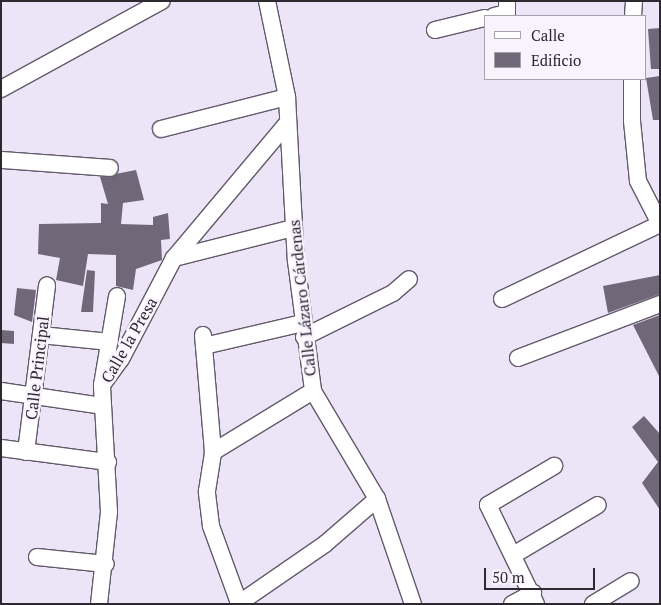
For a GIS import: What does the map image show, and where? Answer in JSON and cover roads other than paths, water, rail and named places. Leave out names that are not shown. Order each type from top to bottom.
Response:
[{"type":"street","points":[[1,89],[162,1]]},
{"type":"street","name":"Calle Lázaro Cárdenas","points":[[267,1],[287,97],[288,122],[293,149],[293,228],[304,330],[313,391],[377,499],[413,604]]},
{"type":"street","points":[[498,15],[507,13],[507,1]]},
{"type":"street","points":[[634,1],[634,15]]},
{"type":"street","points":[[435,30],[483,18]]},
{"type":"street","points":[[502,299],[660,224],[638,181],[632,121],[632,80]]},
{"type":"street","points":[[161,129],[287,97]]},
{"type":"street","name":"Calle la Presa","points":[[99,604],[106,564],[108,462],[102,406],[102,385],[121,359],[174,258],[288,122]]},
{"type":"street","points":[[1,160],[110,168]]},
{"type":"street","points":[[174,258],[293,228]]},
{"type":"street","points":[[377,499],[325,544],[239,603],[211,526],[208,491],[213,452],[204,340],[304,330],[393,293],[409,279]]},
{"type":"street","name":"Calle Principal","points":[[26,452],[47,285]]},
{"type":"street","points":[[102,385],[118,296]]},
{"type":"street","points":[[518,358],[660,304]]},
{"type":"street","points":[[42,335],[110,342]]},
{"type":"street","points":[[1,391],[102,406]]},
{"type":"street","points":[[213,452],[313,391]]},
{"type":"street","points":[[1,448],[108,462]]},
{"type":"street","points":[[512,604],[535,598],[515,554],[490,509],[490,500],[554,466]]},
{"type":"street","points":[[515,554],[598,505]]},
{"type":"street","points":[[37,557],[106,564]]},
{"type":"street","points":[[593,604],[631,582]]}]
